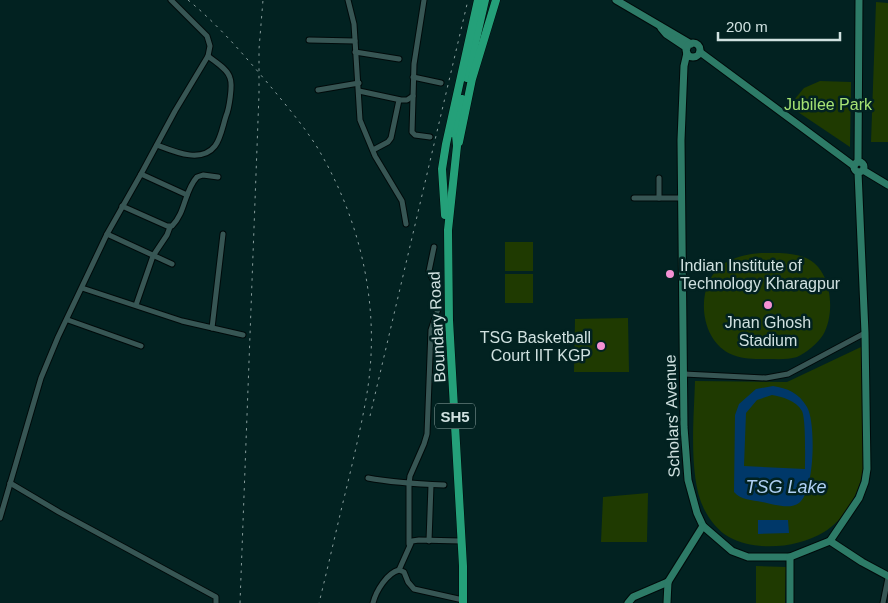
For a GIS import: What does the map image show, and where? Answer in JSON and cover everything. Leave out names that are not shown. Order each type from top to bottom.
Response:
[{"type":"main road","name":"Boundary Road","points":[[463,602],[458,456],[449,320],[448,230],[442,169],[447,138],[478,0]]},
{"type":"main road","name":"SH5","points":[[457,146],[455,129],[485,0]]},
{"type":"main road","points":[[457,146],[472,79],[496,0]]},
{"type":"main road","points":[[447,138],[455,129]]},
{"type":"main road","name":"Boundary Road","points":[[448,230],[457,146]]},
{"type":"main road","points":[[442,169],[455,171]]},
{"type":"street","points":[[0,518],[41,378],[58,338],[107,234],[175,111],[208,56],[210,46],[207,36],[170,0]]},
{"type":"street","points":[[348,0],[354,24],[360,120],[373,150],[402,201],[406,224]]},
{"type":"street","points":[[424,0],[413,77],[412,132],[415,135],[430,136]]},
{"type":"street","points":[[616,0],[688,48],[690,56],[694,57],[700,52]]},
{"type":"street","points":[[860,0],[858,167],[865,333],[867,469],[865,482],[858,498],[830,541],[888,577],[883,603]]},
{"type":"street","points":[[309,40],[355,41]]},
{"type":"street","points":[[688,48],[698,46],[700,52],[858,167],[888,186]]},
{"type":"street","name":"Scholars' Avenue","points":[[688,48],[684,66],[681,140],[684,427],[688,480],[692,502],[703,526],[732,551],[748,557],[790,557],[830,541]]},
{"type":"street","points":[[356,52],[399,59]]},
{"type":"street","points":[[157,145],[193,155],[202,154],[215,146],[228,113],[231,81],[228,74],[208,56]]},
{"type":"street","points":[[413,77],[441,83]]},
{"type":"street","points":[[318,90],[359,83]]},
{"type":"street","points":[[359,91],[399,100],[407,100],[413,96]]},
{"type":"street","points":[[373,150],[388,142],[391,138],[399,100]]},
{"type":"street","points":[[141,174],[187,195]]},
{"type":"street","points":[[136,305],[153,256],[170,227],[175,224],[182,212],[194,180],[200,175],[218,177]]},
{"type":"street","points":[[659,178],[659,198]]},
{"type":"street","points":[[634,198],[682,198]]},
{"type":"street","points":[[122,206],[170,227]]},
{"type":"street","points":[[107,234],[172,264]]},
{"type":"street","points":[[212,328],[223,234]]},
{"type":"street","points":[[372,603],[378,589],[394,572],[399,570],[409,544],[409,484],[410,476],[427,434],[431,330],[438,304],[437,288],[429,271],[434,247]]},
{"type":"street","points":[[82,288],[212,328],[242,335]]},
{"type":"street","points":[[68,320],[141,346]]},
{"type":"street","points":[[684,374],[778,377],[788,374],[865,333]]},
{"type":"street","points":[[368,478],[387,482],[444,485]]},
{"type":"street","points":[[10,483],[59,512],[216,597],[216,603]]},
{"type":"street","points":[[429,540],[431,485]]},
{"type":"street","points":[[667,603],[668,582],[703,526]]},
{"type":"street","points":[[409,544],[415,540],[461,542]]},
{"type":"street","points":[[790,557],[790,603]]},
{"type":"street","points":[[399,570],[404,572],[414,590],[463,602]]},
{"type":"street","points":[[628,603],[633,597],[668,582]]},
{"type":"green space","points":[[876,2],[888,3],[888,142],[871,142]]},
{"type":"green space","name":"Jubilee Park","points":[[820,81],[851,82],[850,147],[789,106],[804,88]]},
{"type":"green space","points":[[505,242],[533,242],[533,271],[505,271]]},
{"type":"green space","name":"Jnan Ghosh Stadium","points":[[761,253],[790,254],[806,258],[815,264],[826,281],[830,304],[827,326],[818,341],[797,357],[762,359],[733,355],[722,348],[713,338],[707,326],[704,313],[704,299],[707,286],[713,274],[722,265],[731,260]]},
{"type":"green space","points":[[505,274],[533,274],[533,303],[505,303]]},
{"type":"green space","name":"TSG Basketball Court IIT KGP","points":[[628,318],[629,372],[574,372],[575,319]]},
{"type":"green space","points":[[861,347],[864,466],[856,494],[846,512],[824,532],[790,545],[752,545],[725,535],[706,513],[699,496],[696,481],[693,447],[695,381],[787,382]]},
{"type":"green space","points":[[648,493],[647,542],[601,542],[603,497]]},
{"type":"green space","points":[[756,566],[786,567],[785,603],[756,603]]},
{"type":"water","name":"TSG Lake","points":[[773,386],[788,390],[800,398],[810,415],[813,441],[811,472],[804,496],[795,505],[781,506],[751,500],[740,497],[734,492],[735,415],[739,404],[756,389]],"holes":[[[772,395],[793,402],[802,411],[805,430],[805,469],[744,466],[746,413],[757,400]]]},
{"type":"water","points":[[758,520],[788,520],[789,533],[758,534]]},
{"type":"railway","points":[[188,0],[212,21],[245,57],[287,106],[317,147],[345,204],[364,266],[369,297],[371,329],[371,361],[367,393],[356,449],[319,603]]},
{"type":"railway","points":[[240,603],[259,94],[259,49],[263,0]]},
{"type":"railway","points":[[370,416],[468,0]]},
{"type":"place","name":"Indian Institute of Technology Kharagpur","points":[[670,274]]},
{"type":"place","name":"Jnan Ghosh Stadium","points":[[768,305]]},
{"type":"place","name":"TSG Basketball Court IIT KGP","points":[[601,346]]}]
